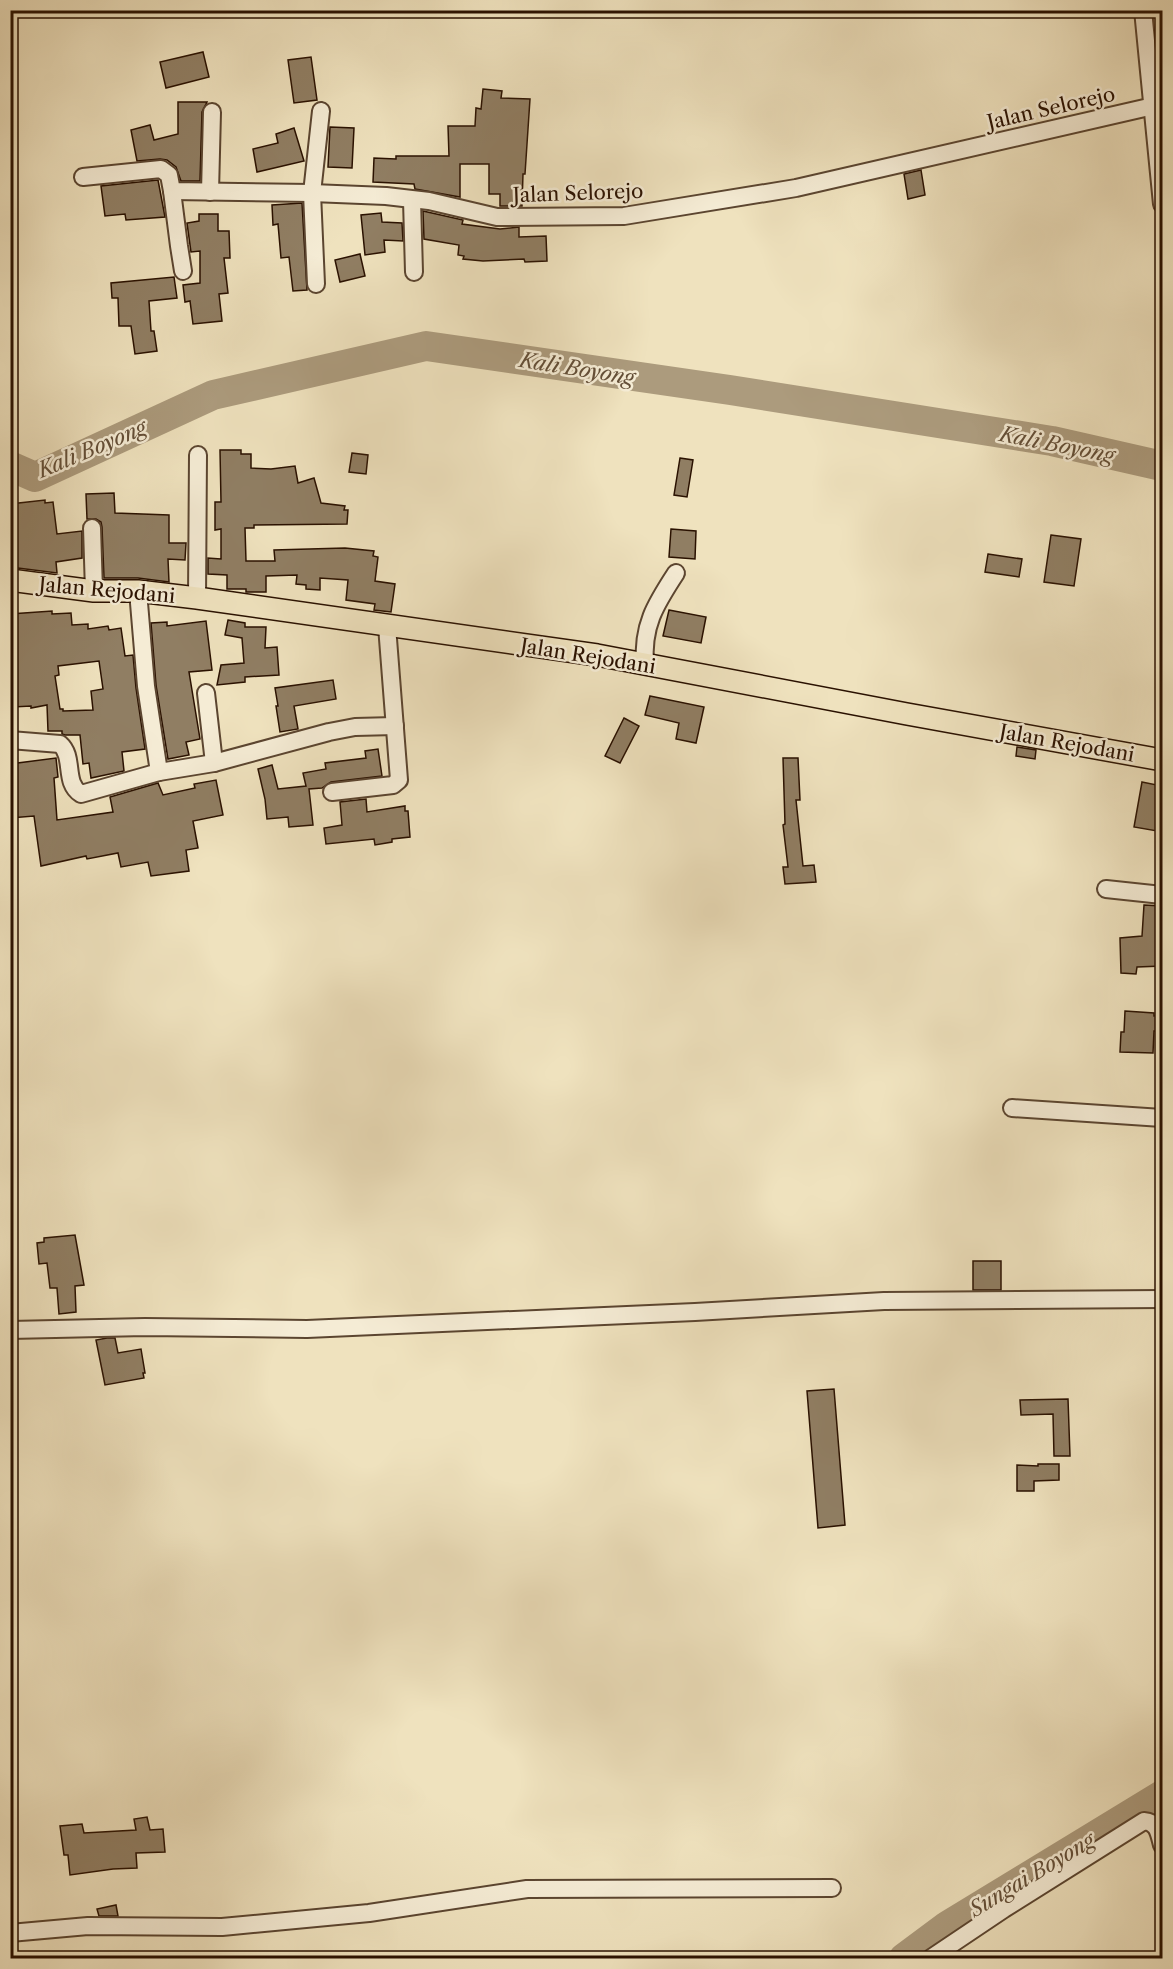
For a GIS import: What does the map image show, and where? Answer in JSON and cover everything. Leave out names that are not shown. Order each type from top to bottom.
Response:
[{"type":"main road","name":"Jalan Rejodani","points":[[10,580],[94,591],[138,591],[197,598],[597,655],[1162,760]]},
{"type":"street","points":[[1143,10],[1158,105],[1162,204]]},
{"type":"street","name":"Jalan Selorejo","points":[[172,191],[386,196],[429,201],[497,217],[624,216],[796,188],[1158,105]]},
{"type":"street","points":[[316,284],[312,193],[321,111]]},
{"type":"street","points":[[210,192],[212,112]]},
{"type":"street","points":[[83,177],[160,169],[169,175],[183,271]]},
{"type":"street","points":[[412,200],[414,272]]},
{"type":"street","points":[[197,598],[198,455]]},
{"type":"street","points":[[92,528],[94,591]]},
{"type":"street","points":[[635,663],[644,647],[649,620],[676,573]]},
{"type":"street","points":[[138,591],[146,686],[159,772]]},
{"type":"street","points":[[332,792],[397,783],[399,780],[387,626]]},
{"type":"street","points":[[206,693],[214,763]]},
{"type":"street","points":[[10,740],[60,744],[67,752],[73,788],[81,794],[159,772],[214,763],[329,732],[355,727],[395,726]]},
{"type":"street","points":[[1106,889],[1162,895]]},
{"type":"street","points":[[1012,1108],[1162,1118]]},
{"type":"street","points":[[10,1330],[145,1327],[307,1329],[695,1312],[884,1301],[1162,1299]]},
{"type":"street","points":[[931,1959],[1014,1903],[1144,1821],[1151,1821],[1156,1826],[1162,1845]]},
{"type":"street","points":[[10,1933],[88,1926],[222,1927],[369,1913],[527,1889],[832,1888]]},
{"type":"building","points":[[203,52],[209,77],[166,88],[160,62]]},
{"type":"building","points":[[311,57],[317,100],[294,103],[288,60]]},
{"type":"building","points":[[483,89],[502,91],[501,98],[530,99],[522,206],[500,206],[500,194],[489,194],[489,164],[460,164],[460,197],[415,189],[414,184],[373,182],[374,158],[449,156],[448,126],[475,126],[476,108],[481,109]]},
{"type":"building","points":[[178,102],[207,102],[202,112],[200,181],[181,181],[176,167],[167,160],[137,161],[131,130],[150,125],[154,140],[178,134]]},
{"type":"building","points":[[330,127],[354,128],[352,168],[328,167]]},
{"type":"building","points":[[294,128],[304,161],[257,172],[253,149],[278,143],[276,134]]},
{"type":"building","points":[[921,170],[925,195],[908,199],[904,174]]},
{"type":"building","points":[[158,180],[165,217],[126,220],[125,214],[105,216],[101,186]]},
{"type":"building","points":[[302,203],[307,290],[293,291],[289,257],[281,258],[278,224],[273,225],[272,205]]},
{"type":"building","points":[[423,211],[463,220],[462,224],[500,229],[519,227],[519,237],[546,236],[547,261],[463,259],[464,256],[458,255],[459,245],[424,239]]},
{"type":"building","points":[[381,213],[382,222],[402,223],[403,241],[384,240],[385,252],[365,255],[361,215]]},
{"type":"building","points":[[199,214],[218,214],[218,231],[229,231],[230,258],[224,258],[228,293],[219,294],[222,321],[193,324],[190,301],[185,302],[183,285],[200,283],[200,251],[191,252],[187,223],[199,221]]},
{"type":"building","points":[[360,254],[365,276],[340,282],[335,260]]},
{"type":"building","points":[[174,277],[177,298],[149,301],[151,331],[154,331],[157,351],[135,354],[131,326],[119,326],[118,298],[112,298],[111,283]]},
{"type":"building","points":[[220,450],[241,450],[241,454],[251,454],[251,468],[271,469],[295,466],[298,483],[314,478],[321,503],[345,506],[344,510],[348,510],[347,524],[254,525],[254,528],[245,528],[246,561],[275,561],[274,550],[345,548],[374,551],[373,556],[378,557],[375,581],[395,584],[391,612],[374,610],[375,604],[346,600],[348,580],[320,578],[320,590],[306,589],[306,585],[296,584],[297,575],[266,576],[266,592],[246,592],[246,589],[227,589],[227,575],[208,574],[208,558],[221,559],[221,529],[215,530],[215,502],[221,502]]},
{"type":"building","points":[[352,453],[368,455],[366,474],[349,472]]},
{"type":"building","points":[[680,458],[693,460],[687,497],[674,495]]},
{"type":"building","points":[[114,493],[115,513],[169,515],[169,543],[186,543],[185,560],[168,559],[169,582],[138,578],[104,578],[101,522],[96,519],[87,519],[86,494]]},
{"type":"building","points":[[45,500],[45,503],[53,502],[57,534],[82,531],[82,558],[56,562],[57,573],[10,567],[10,504]]},
{"type":"building","points":[[671,529],[696,531],[695,559],[669,557]]},
{"type":"building","points":[[1051,535],[1081,539],[1074,586],[1044,582]]},
{"type":"building","points":[[988,554],[1022,559],[1019,577],[985,572]]},
{"type":"building","points":[[669,610],[706,617],[701,643],[663,636]]},
{"type":"building","points":[[52,611],[52,614],[71,613],[72,625],[88,624],[88,629],[108,626],[109,630],[121,628],[125,656],[133,655],[145,749],[122,752],[124,771],[91,778],[89,763],[83,764],[80,735],[65,735],[62,731],[48,731],[47,705],[31,708],[31,706],[13,707],[10,614]],"holes":[[[99,661],[103,689],[91,691],[93,710],[63,711],[60,709],[55,676],[59,675],[58,666]]]},
{"type":"building","points":[[228,620],[245,623],[245,627],[266,627],[265,648],[277,647],[279,675],[245,677],[245,682],[217,685],[221,665],[244,663],[242,638],[225,635]]},
{"type":"building","points":[[206,621],[212,670],[189,672],[200,739],[186,742],[189,755],[168,759],[156,685],[151,623],[167,622],[167,626]]},
{"type":"building","points":[[333,680],[336,699],[294,706],[298,729],[280,732],[275,688]]},
{"type":"building","points":[[650,696],[704,707],[696,743],[676,739],[679,723],[645,715]]},
{"type":"building","points":[[624,718],[639,726],[620,763],[605,756]]},
{"type":"building","points":[[1017,747],[1036,750],[1035,759],[1016,756]]},
{"type":"building","points":[[378,749],[382,776],[331,782],[322,788],[309,789],[313,825],[289,827],[288,817],[267,819],[258,769],[272,765],[278,789],[306,786],[303,773],[326,769],[325,763],[366,758],[365,751]]},
{"type":"building","points":[[56,758],[58,777],[54,778],[57,820],[113,812],[110,797],[158,783],[163,795],[195,788],[194,784],[216,780],[223,815],[193,821],[198,848],[186,850],[189,871],[151,876],[148,862],[121,867],[118,853],[87,859],[86,856],[41,866],[34,816],[10,818],[10,764]]},
{"type":"building","points":[[783,758],[798,758],[800,800],[796,800],[803,866],[814,865],[816,882],[785,884],[783,867],[788,867],[783,825],[785,824]]},
{"type":"building","points":[[1142,782],[1162,786],[1157,831],[1134,827]]},
{"type":"building","points":[[366,799],[367,812],[405,806],[405,811],[408,811],[410,837],[392,839],[392,842],[375,845],[374,839],[326,844],[324,828],[342,825],[340,802]]},
{"type":"building","points":[[1144,905],[1162,906],[1162,966],[1137,967],[1136,974],[1121,973],[1120,938],[1142,936]]},
{"type":"building","points":[[1125,1011],[1154,1013],[1154,1016],[1162,1015],[1162,1031],[1154,1031],[1153,1053],[1120,1052]]},
{"type":"building","points":[[75,1235],[84,1285],[75,1286],[76,1312],[59,1314],[57,1288],[50,1288],[47,1263],[39,1264],[37,1243],[44,1242],[44,1238]]},
{"type":"building","points":[[973,1261],[1001,1261],[1001,1290],[973,1290]]},
{"type":"building","points":[[115,1338],[118,1353],[141,1349],[144,1378],[105,1385],[96,1340]]},
{"type":"building","points":[[834,1389],[845,1525],[818,1528],[807,1391]]},
{"type":"building","points":[[1068,1399],[1070,1456],[1054,1456],[1053,1414],[1021,1415],[1020,1400]]},
{"type":"building","points":[[1038,1464],[1059,1464],[1059,1480],[1034,1481],[1034,1491],[1017,1491],[1017,1465],[1038,1466]]},
{"type":"building","points":[[147,1817],[150,1830],[163,1829],[165,1852],[136,1853],[137,1868],[70,1875],[68,1855],[64,1855],[60,1826],[82,1824],[84,1833],[136,1830],[134,1819]]},
{"type":"building","points":[[116,1905],[118,1916],[99,1916],[97,1909]]},
{"type":"waterway","name":"Kali Boyong","points":[[10,466],[35,477],[213,395],[426,346],[730,390],[1052,441],[1162,466]]},
{"type":"waterway","name":"Sungai Boyong","points":[[904,1958],[947,1926],[1162,1795]]}]
